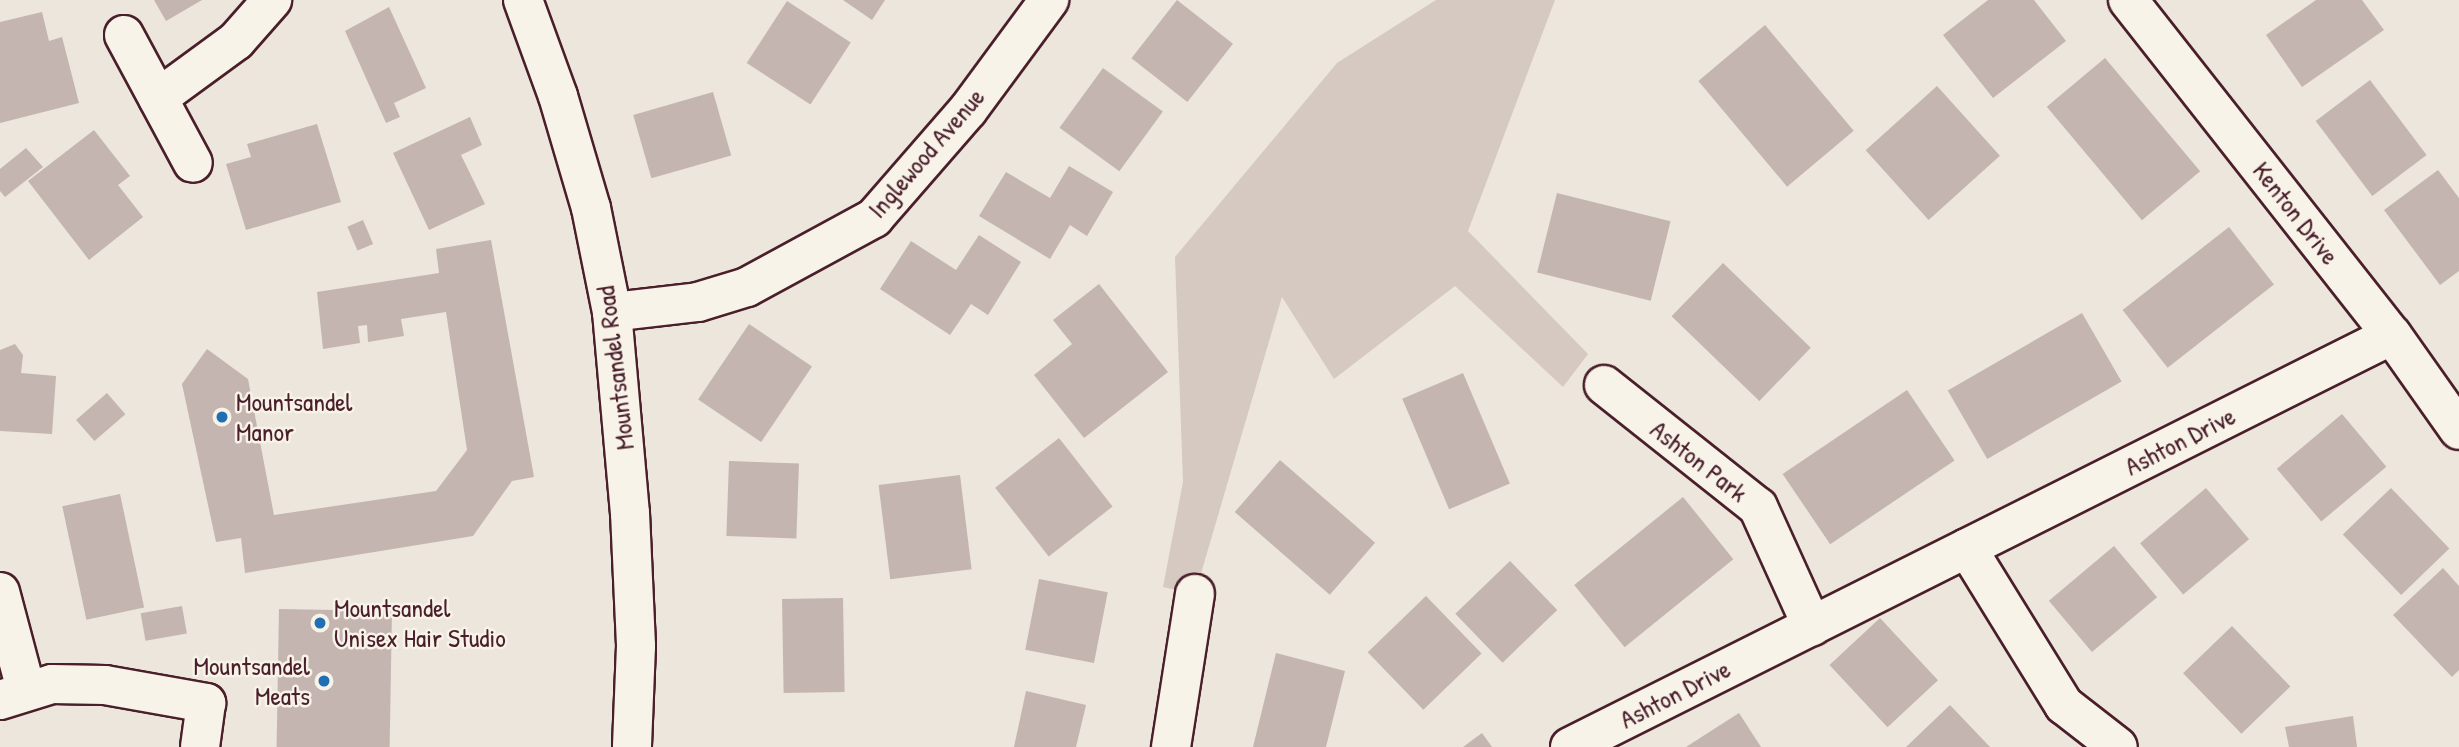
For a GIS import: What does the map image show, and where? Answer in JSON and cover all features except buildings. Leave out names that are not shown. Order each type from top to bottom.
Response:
[{"type":"street","points":[[158,98],[236,41],[272,0]]},
{"type":"street","name":"Mountsandel Road","points":[[523,0],[558,96],[591,208],[612,312],[631,513],[636,646],[632,747]]},
{"type":"street","name":"Inglewood Avenue","points":[[612,312],[698,302],[747,287],[874,218],[968,110],[1049,0]]},
{"type":"street","name":"Kenton Drive","points":[[2128,0],[2392,335],[2459,430]]},
{"type":"street","points":[[124,34],[193,163]]},
{"type":"street","name":"Ashton Drive","points":[[1570,747],[2392,335]]},
{"type":"street","name":"Ashton Park","points":[[1604,385],[1758,507],[1811,626]]},
{"type":"street","points":[[1967,548],[2064,705],[2118,747]]},
{"type":"street","points":[[0,592],[13,695],[52,684],[105,685],[206,703],[200,747]]},
{"type":"street","points":[[1171,747],[1195,594]]},
{"type":"shaded area","points":[[1436,0],[1555,0],[1468,231],[1588,354],[1563,387],[1455,286],[1334,379],[1282,297],[1195,594],[1163,587],[1183,482],[1175,257],[1337,63]]},
{"type":"place","name":"Mountsandel Manor","points":[[222,417]]},
{"type":"place","name":"Mountsandel Unisex Hair Studio","points":[[320,623]]},
{"type":"place","name":"Mountsandel Meats","points":[[324,681]]}]
